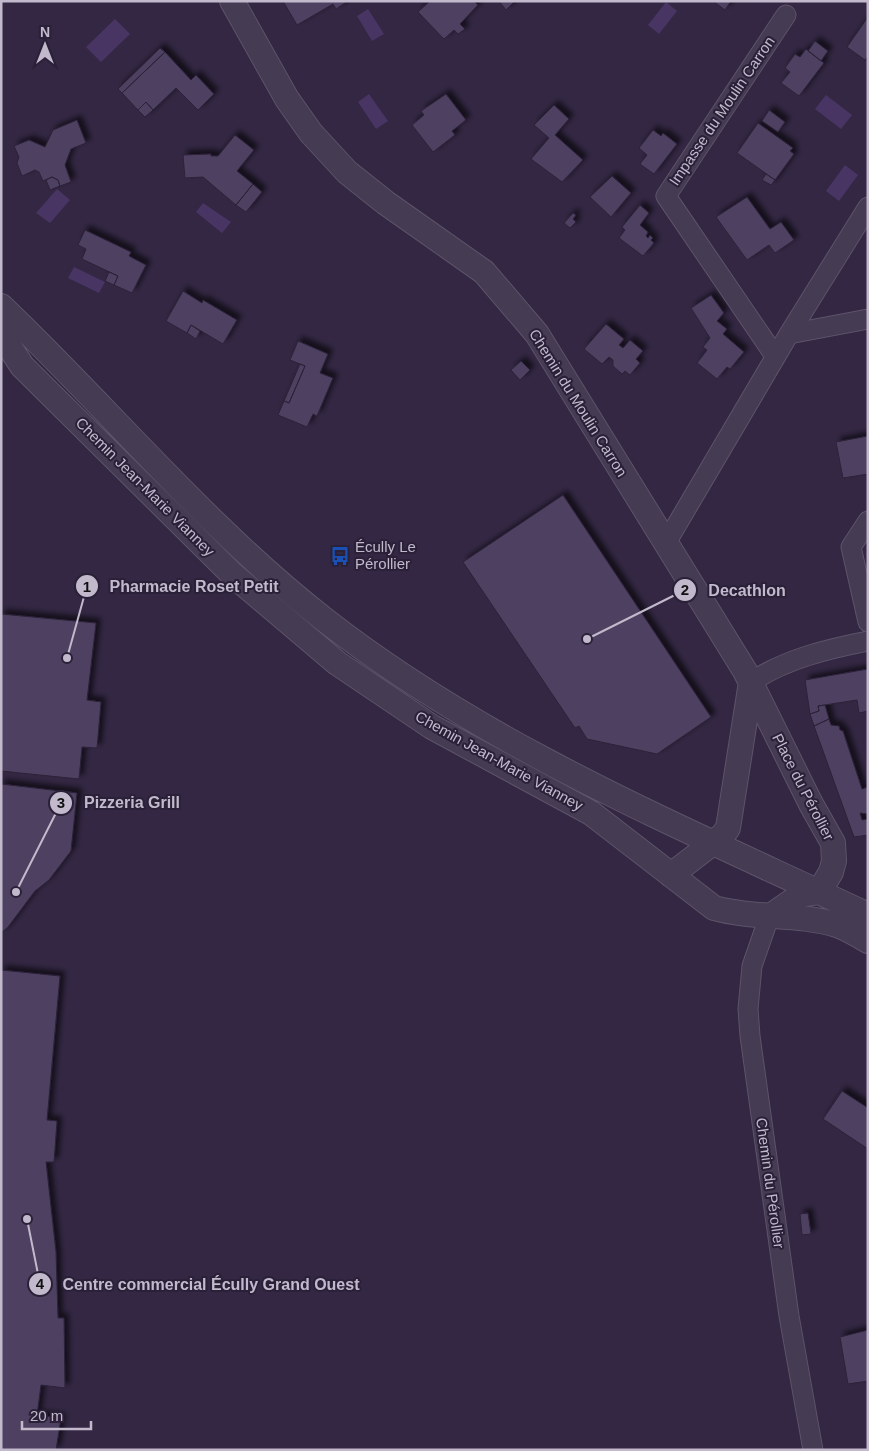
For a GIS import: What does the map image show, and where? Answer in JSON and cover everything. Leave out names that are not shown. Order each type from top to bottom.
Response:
[{"type":"street","name":"Chemin du Moulin Carron","points":[[232,1],[287,99],[311,133],[347,172],[484,272],[537,334],[751,682]]},
{"type":"street","name":"Impasse du Moulin Carron","points":[[775,356],[666,196],[786,15]]},
{"type":"street","points":[[666,543],[775,356],[868,207]]},
{"type":"street","name":"Chemin Jean-Marie Vianney","points":[[1,306],[251,558],[325,620],[390,668],[477,723],[650,814],[868,916]]},
{"type":"street","points":[[789,334],[868,319]]},
{"type":"street","name":"Chemin Jean-Marie Vianney","points":[[1,334],[22,366],[233,575],[337,663],[432,727],[592,813],[700,899],[714,908],[737,914],[830,923],[849,930],[868,941]]},
{"type":"street","points":[[868,521],[851,547],[868,622]]},
{"type":"street","points":[[205,547],[224,530]]},
{"type":"street","points":[[233,575],[251,558]]},
{"type":"street","points":[[671,875],[723,835],[728,828],[751,682],[769,670],[826,650],[868,641]]},
{"type":"street","name":"Place du Pérollier","points":[[751,682],[811,804],[833,843],[834,861],[831,872],[819,892]]},
{"type":"street","points":[[770,917],[801,895],[819,892]]},
{"type":"street","name":"Chemin du Pérollier","points":[[770,917],[752,966],[748,1009],[750,1036],[788,1306],[813,1450]]},
{"type":"shaded area","points":[[666,2],[677,11],[659,34],[648,25]]},
{"type":"shaded area","points":[[368,9],[384,34],[372,41],[357,16]]},
{"type":"shaded area","points":[[115,19],[130,34],[101,62],[86,47]]},
{"type":"shaded area","points":[[369,94],[388,121],[376,129],[358,102]]},
{"type":"shaded area","points":[[826,95],[852,115],[841,129],[815,109]]},
{"type":"shaded area","points":[[845,165],[858,175],[839,201],[826,191]]},
{"type":"shaded area","points":[[57,189],[70,200],[50,223],[36,213]]},
{"type":"shaded area","points":[[203,203],[231,222],[222,233],[196,212]]},
{"type":"shaded area","points":[[74,267],[105,282],[99,293],[68,278]]},
{"type":"building","points":[[283,1],[348,1],[336,9],[333,4],[297,25]]},
{"type":"building","points":[[430,1],[474,1],[478,5],[460,24],[465,29],[458,34],[454,30],[444,39],[418,12]]},
{"type":"building","points":[[499,1],[515,1],[506,10]]},
{"type":"building","points":[[713,1],[731,1],[725,10]]},
{"type":"building","points":[[868,17],[868,56],[865,60],[847,47]]},
{"type":"building","points":[[815,41],[828,51],[821,61],[808,51]]},
{"type":"building","points":[[160,48],[165,52],[122,93],[118,89]]},
{"type":"building","points":[[806,49],[824,63],[799,96],[781,83],[790,72],[785,68],[795,54],[800,57]]},
{"type":"building","points":[[165,52],[191,80],[196,75],[214,94],[198,110],[176,88],[153,110],[146,102],[138,110],[122,93]]},
{"type":"building","points":[[446,94],[466,120],[452,131],[455,135],[433,152],[412,125],[424,115],[421,111]]},
{"type":"building","points":[[146,102],[153,110],[145,117],[138,110]]},
{"type":"building","points":[[554,105],[569,119],[555,135],[583,160],[562,182],[531,159],[549,138],[534,125]]},
{"type":"building","points":[[769,110],[785,122],[778,132],[762,121]]},
{"type":"building","points":[[77,120],[86,143],[71,149],[65,165],[71,182],[60,186],[58,180],[52,177],[43,181],[39,172],[35,170],[22,176],[17,163],[19,157],[14,146],[29,140],[45,147],[53,130]]},
{"type":"building","points":[[758,123],[793,148],[790,151],[794,154],[775,180],[737,153]]},
{"type":"building","points":[[653,130],[661,136],[663,133],[677,144],[654,174],[640,164],[647,155],[639,148]]},
{"type":"building","points":[[235,135],[254,150],[237,171],[253,184],[236,205],[203,177],[185,178],[183,155],[211,154],[211,156],[218,156]]},
{"type":"building","points":[[766,174],[775,180],[771,185],[762,180]]},
{"type":"building","points":[[612,176],[631,193],[611,217],[590,197]]},
{"type":"building","points":[[52,177],[58,180],[60,186],[50,190],[46,180]]},
{"type":"building","points":[[253,184],[262,192],[246,212],[236,205]]},
{"type":"building","points":[[747,197],[770,229],[781,222],[794,240],[775,253],[769,245],[747,260],[716,217]]},
{"type":"building","points":[[640,205],[649,213],[640,225],[648,232],[646,236],[648,238],[650,235],[653,238],[651,240],[654,243],[643,256],[619,238],[625,230],[622,227]]},
{"type":"building","points":[[573,213],[576,215],[573,219],[576,222],[570,228],[564,223]]},
{"type":"building","points":[[85,230],[131,252],[129,256],[146,265],[132,293],[114,285],[118,276],[82,259],[86,249],[78,245]]},
{"type":"building","points":[[109,272],[118,276],[114,285],[105,281]]},
{"type":"building","points":[[183,291],[202,303],[203,300],[237,320],[223,344],[191,325],[187,333],[166,321]]},
{"type":"building","points":[[711,295],[724,313],[717,321],[727,329],[723,334],[744,352],[730,369],[727,367],[717,379],[697,363],[707,350],[703,347],[710,338],[691,308]]},
{"type":"building","points":[[606,324],[624,339],[619,345],[623,348],[630,340],[643,351],[636,359],[640,363],[630,375],[625,371],[622,374],[613,366],[613,360],[609,357],[602,364],[584,349]]},
{"type":"building","points":[[191,325],[200,331],[196,339],[187,333]]},
{"type":"building","points":[[298,341],[328,354],[320,373],[333,378],[317,416],[313,414],[307,427],[278,415],[284,401],[289,403],[305,366],[290,360]]},
{"type":"building","points":[[521,361],[530,370],[520,380],[511,370]]},
{"type":"building","points":[[300,364],[305,366],[289,403],[284,401]]},
{"type":"building","points":[[868,436],[868,474],[843,478],[836,442]]},
{"type":"building","points":[[563,495],[711,717],[657,754],[587,739],[579,726],[575,728],[463,562]]},
{"type":"building","points":[[1,614],[96,623],[87,700],[101,702],[97,748],[82,747],[79,779],[1,771]]},
{"type":"building","points":[[868,669],[868,711],[859,713],[857,700],[818,706],[819,711],[810,714],[805,680]]},
{"type":"building","points":[[825,705],[829,719],[814,726],[810,714],[819,711],[818,706]]},
{"type":"building","points":[[829,719],[831,725],[839,726],[840,730],[843,731],[862,789],[868,787],[868,814],[860,813],[862,820],[868,819],[868,835],[854,837],[814,726]]},
{"type":"building","points":[[1,784],[77,793],[71,851],[49,880],[35,891],[8,927],[1,933]]},
{"type":"building","points":[[1,970],[60,976],[47,1120],[57,1121],[54,1162],[46,1162],[56,1252],[58,1318],[64,1318],[65,1388],[41,1385],[37,1415],[61,1418],[56,1450],[1,1450]]},
{"type":"building","points":[[842,1091],[868,1108],[868,1149],[823,1119]]},
{"type":"building","points":[[808,1213],[811,1234],[802,1235],[800,1214]]},
{"type":"building","points":[[868,1330],[868,1381],[848,1384],[840,1337]]},
{"type":"place","name":"Écully Le Pérollier","points":[[340,556]]},
{"type":"place","name":"Decathlon","points":[[587,639]]},
{"type":"place","name":"Pharmacie Roset Petit","points":[[67,658]]},
{"type":"place","name":"Pizzeria Grill","points":[[16,892]]},
{"type":"place","name":"Centre commercial Écully Grand Ouest","points":[[27,1219]]}]
